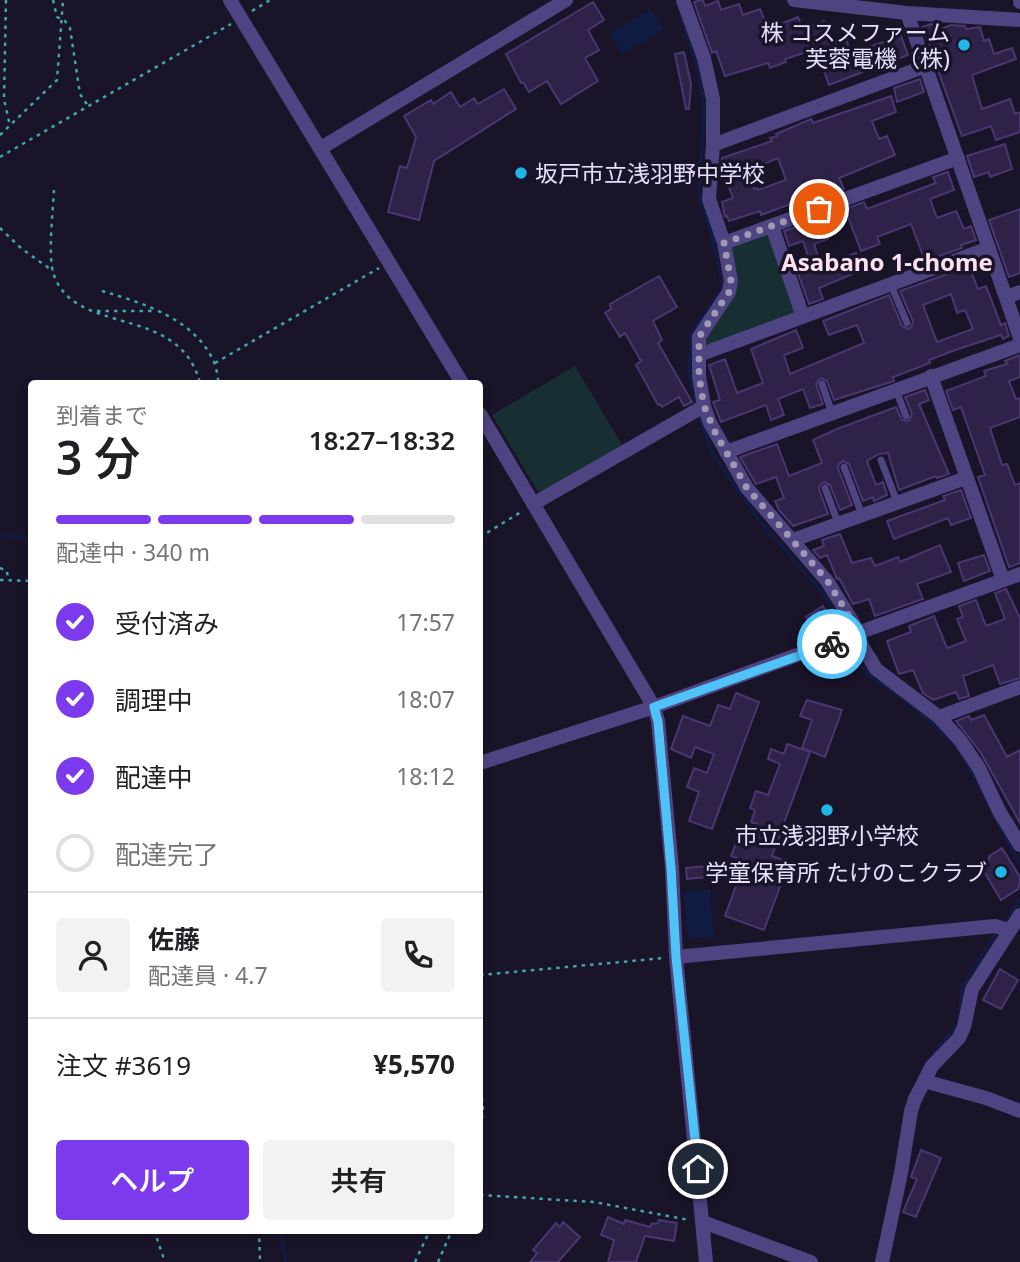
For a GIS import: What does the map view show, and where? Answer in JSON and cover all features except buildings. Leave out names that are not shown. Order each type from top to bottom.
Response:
[{"type":"street","points":[[230,0],[459,380]]},
{"type":"street","points":[[321,149],[566,0]]},
{"type":"street","points":[[683,0],[704,58],[713,99],[709,199],[724,243],[731,281],[729,292],[699,337],[699,376],[704,406],[747,488],[827,580],[854,624],[857,635],[876,669],[939,717],[960,740],[979,768],[999,811],[1020,845]]},
{"type":"street","points":[[793,0],[907,13],[1020,20]]},
{"type":"street","points":[[907,13],[989,248],[1013,294],[1020,338]]},
{"type":"street","points":[[713,145],[926,66]]},
{"type":"street","points":[[724,243],[958,159]]},
{"type":"street","points":[[772,226],[803,317]]},
{"type":"street","points":[[699,355],[989,248]]},
{"type":"street","points":[[726,452],[1020,345]]},
{"type":"street","points":[[931,376],[1003,580]]},
{"type":"street","points":[[533,505],[704,406]]},
{"type":"street","points":[[483,419],[654,707],[658,722],[676,957],[706,1262]]},
{"type":"street","points":[[793,540],[966,478]]},
{"type":"street","points":[[483,762],[654,707],[1019,576]]},
{"type":"street","points":[[939,717],[1020,687]]},
{"type":"street","points":[[882,1262],[911,1111],[932,1066],[959,1038],[972,989],[1020,915]]},
{"type":"street","points":[[676,957],[995,926],[1009,930]]},
{"type":"street","points":[[924,1081],[986,1098],[1020,1111]]},
{"type":"street","points":[[703,1222],[811,1262]]},
{"type":"lane","points":[[891,285],[907,323]]},
{"type":"lane","points":[[822,384],[832,413]]},
{"type":"lane","points":[[896,389],[906,415]]},
{"type":"lane","points":[[881,460],[897,502]]},
{"type":"lane","points":[[844,467],[862,515]]},
{"type":"lane","points":[[825,488],[838,523]]},
{"type":"path","points":[[6,0],[4,99],[10,126]]},
{"type":"path","points":[[53,0],[57,17],[69,28],[80,94],[88,106]]},
{"type":"path","points":[[0,135],[58,80],[63,0]]},
{"type":"path","points":[[0,157],[270,0]]},
{"type":"path","points":[[54,190],[53,271],[62,290],[72,300],[94,311],[156,332],[173,341],[196,368],[199,380]]},
{"type":"path","points":[[0,228],[22,249],[53,271]]},
{"type":"path","points":[[215,363],[390,262]]},
{"type":"path","points":[[102,291],[145,304],[200,340],[215,363],[218,380]]},
{"type":"path","points":[[94,311],[157,311]]},
{"type":"path","points":[[483,535],[533,505]]},
{"type":"path","points":[[0,568],[7,571],[8,580]]},
{"type":"path","points":[[0,580],[28,581]]},
{"type":"path","points":[[483,975],[676,957]]},
{"type":"path","points":[[483,1195],[594,1202],[703,1222]]},
{"type":"path","points":[[154,1234],[164,1262]]},
{"type":"path","points":[[259,1234],[260,1262]]},
{"type":"path","points":[[415,1262],[428,1234]]},
{"type":"path","points":[[438,1262],[450,1234]]},
{"type":"green space","points":[[767,233],[797,310],[794,314],[709,346],[704,342],[706,333],[729,301],[729,251],[732,246]]},
{"type":"green space","points":[[575,366],[622,445],[539,493],[492,415]]},
{"type":"water","points":[[651,9],[664,30],[623,54],[610,33]]},
{"type":"water","points":[[710,889],[714,937],[688,939],[684,892]]},
{"type":"waterway","points":[[681,15],[698,69],[704,108],[699,193],[713,239],[723,287],[692,332],[689,372],[697,406]]},
{"type":"waterway","points":[[698,413],[713,454],[763,525],[819,588],[848,634]]},
{"type":"waterway","points":[[0,535],[28,538]]},
{"type":"waterway","points":[[850,641],[866,671],[923,715],[962,754],[1020,862]]},
{"type":"waterway","points":[[1004,924],[1020,899]]},
{"type":"waterway","points":[[920,1071],[959,1022],[962,987],[999,930]]},
{"type":"waterway","points":[[281,1234],[286,1262]]},
{"type":"way so far","points":[[819,209],[724,243],[731,281],[729,292],[699,337],[699,376],[710,423],[747,488],[827,580],[854,624],[857,635],[832,644]]},
{"type":"place","name":"株 コスメファーム 芙蓉電機（株)","points":[[964,45]]},
{"type":"place","name":"坂戸市立浅羽野中学校","points":[[521,173]]},
{"type":"place","name":"市立浅羽野小学校","points":[[827,810]]},
{"type":"place","name":"学童保育所 たけのこクラブ","points":[[1001,872]]},
{"type":"district","name":"Asabano 1-chome","points":[[887,261]]},
{"type":"route","points":[[698,1169],[676,957],[658,722],[654,707],[832,644]]}]
